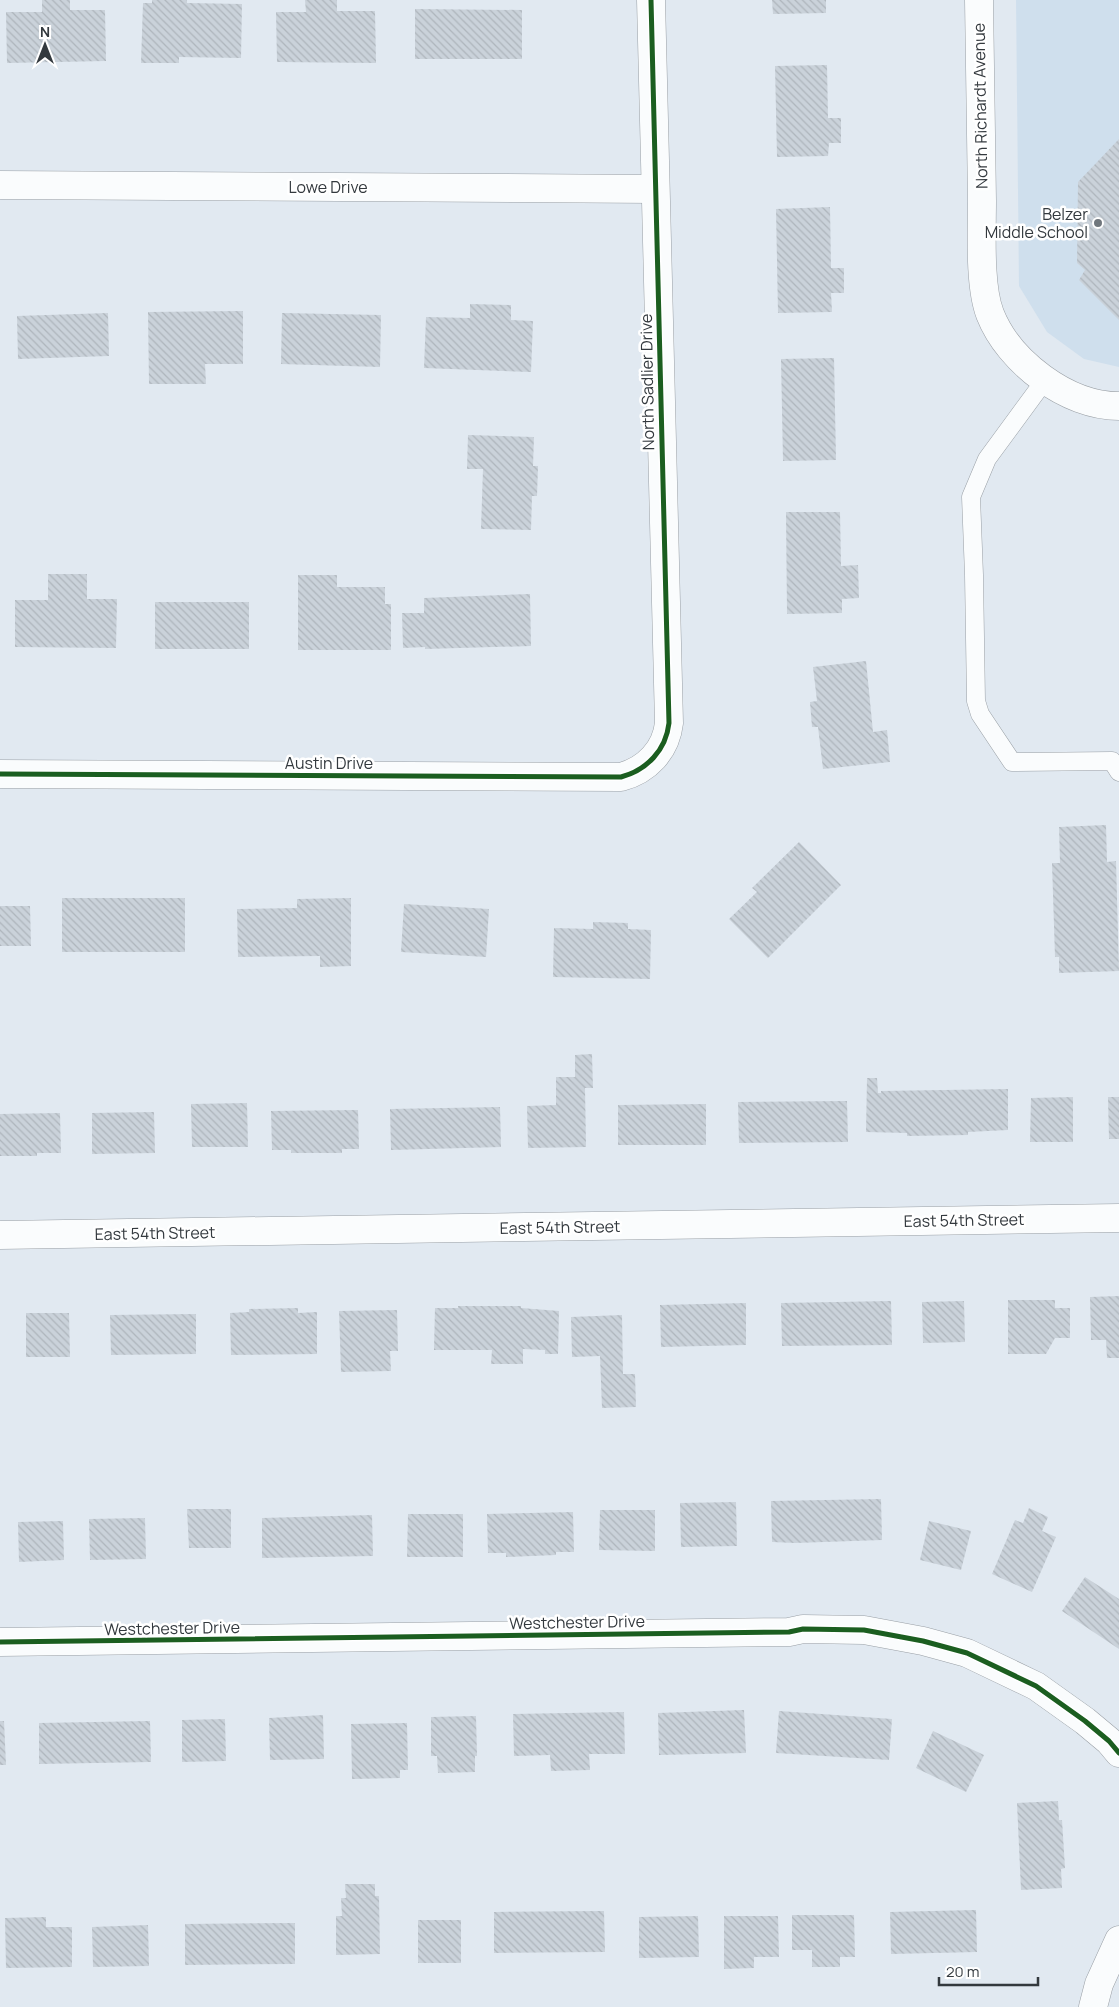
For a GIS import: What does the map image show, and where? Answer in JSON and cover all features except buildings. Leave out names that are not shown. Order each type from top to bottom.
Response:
[{"type":"street","name":"North Sadlier Drive","points":[[651,0],[668,723],[663,745],[653,760]]},
{"type":"street","name":"North Richardt Avenue","points":[[979,0],[982,252],[985,288],[990,313],[1005,341],[1014,353],[1045,380],[1070,394],[1105,406],[1119,406]]},
{"type":"street","name":"Lowe Drive","points":[[0,185],[655,189]]},
{"type":"street","name":"Austin Drive","points":[[0,774],[621,777],[630,774],[653,760]]},
{"type":"street","name":"East 54th Street","points":[[0,1235],[1119,1218]]},
{"type":"street","name":"Westchester Drive","points":[[0,1642],[789,1632],[803,1629],[864,1630],[953,1648],[1023,1678],[1085,1721],[1119,1753]]},
{"type":"street","points":[[1093,2007],[1099,1984],[1119,1940]]},
{"type":"lane","points":[[1045,380],[987,459],[971,497],[976,702],[980,714],[1012,762],[1112,761],[1119,772]]},
{"type":"shaded area","points":[[1016,0],[1119,0],[1119,367],[1084,359],[1047,332],[1019,286]]},
{"type":"cycle path","points":[[0,774],[621,777],[639,769],[654,758],[664,742],[669,723],[651,0]]},
{"type":"cycle path","points":[[0,1642],[789,1632],[803,1629],[864,1630],[923,1641],[967,1653],[1036,1686],[1085,1721],[1109,1741],[1119,1753]]},
{"type":"place","name":"Belzer Middle School","points":[[1098,223]]}]
